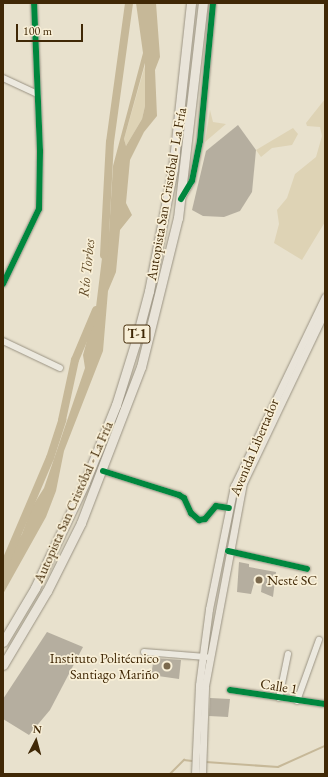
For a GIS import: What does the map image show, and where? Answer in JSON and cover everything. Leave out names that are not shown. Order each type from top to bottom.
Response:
[{"type":"highway","name":"Autopista San Cristóbal - La Fría","points":[[3,642],[35,588],[86,482],[116,405],[135,344],[149,291],[173,169],[191,3]]},
{"type":"highway","name":"Autopista San Cristóbal - La Fría","points":[[3,665],[47,591],[103,471],[143,360],[170,259],[181,199],[203,3]]},
{"type":"main road","name":"Avenida Libertador","points":[[195,774],[197,707],[229,508],[234,486],[255,438],[325,298]]},
{"type":"main road","name":"Avenida Libertador","points":[[202,774],[203,708],[206,657],[243,483],[325,311]]},
{"type":"street","points":[[3,284],[39,209],[34,3]]},
{"type":"street","points":[[181,199],[192,181],[200,141],[213,3]]},
{"type":"street","points":[[3,78],[37,94]]},
{"type":"street","points":[[3,341],[60,368]]},
{"type":"street","points":[[103,471],[179,495],[199,520],[205,519],[216,506],[229,508]]},
{"type":"street","points":[[228,551],[307,569]]},
{"type":"street","points":[[297,701],[319,640]]},
{"type":"street","points":[[144,652],[206,657]]},
{"type":"street","points":[[279,698],[288,654]]},
{"type":"street","name":"Calle 1","points":[[230,690],[325,704]]},
{"type":"shaded area","points":[[136,3],[156,3],[160,57],[155,70],[157,116],[144,132],[130,160],[126,203],[132,215],[120,230],[116,272],[108,291],[103,351],[64,451],[56,491],[46,517],[3,594],[3,562],[22,534],[32,507],[44,488],[85,368],[83,355],[96,307],[103,250],[109,233],[113,166],[143,53]],"holes":[[[145,63],[145,106],[142,119],[126,146],[124,139]]]},
{"type":"shaded area","points":[[146,62],[145,106],[142,119],[126,146],[124,139]]},
{"type":"shaded area","points":[[325,99],[325,222],[302,260],[274,243],[279,224],[277,210],[287,198],[295,174],[316,157],[322,136],[320,127],[307,126],[306,123]]},
{"type":"shaded area","points":[[210,110],[213,122],[226,124],[205,142]]},
{"type":"shaded area","points":[[293,128],[298,134],[292,145],[272,148],[261,157],[256,150]]},
{"type":"building","points":[[238,125],[256,150],[252,192],[240,211],[224,217],[203,216],[192,210],[206,151]]},
{"type":"building","name":"Nesté SC","points":[[239,562],[249,564],[249,567],[276,572],[273,597],[261,592],[262,584],[254,583],[251,594],[237,592]]},
{"type":"building","points":[[47,632],[83,647],[50,710],[29,735],[3,719],[3,699]]},
{"type":"building","name":"Instituto Politécnico Santiago Mariño","points":[[154,658],[181,660],[179,679],[151,675]]},
{"type":"building","points":[[210,698],[230,699],[228,717],[209,716]]},
{"type":"waterway","name":"Río Torbes","points":[[104,255],[110,142],[129,3]]},
{"type":"waterway","name":"Río Torbes","points":[[3,568],[50,458],[62,420],[75,360],[96,310]]},
{"type":"waterway","points":[[206,762],[278,767],[325,746]]},
{"type":"waterway","points":[[170,774],[184,760],[192,761]]},
{"type":"cycle path","points":[[3,284],[39,209],[40,151],[34,3]]},
{"type":"cycle path","points":[[181,199],[192,181],[200,141],[213,3]]},
{"type":"cycle path","points":[[103,471],[179,495],[184,498],[191,513],[199,520],[205,519],[216,506],[229,508]]},
{"type":"cycle path","points":[[228,551],[307,569]]},
{"type":"cycle path","points":[[230,690],[325,704]]},
{"type":"place","name":"Nesté SC","points":[[259,580]]},
{"type":"place","name":"Instituto Politécnico Santiago Mariño","points":[[167,666]]}]
